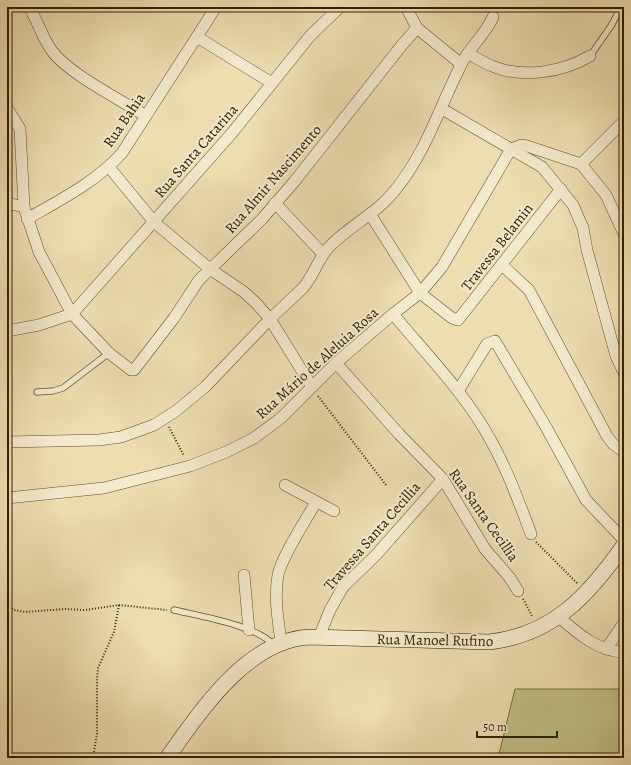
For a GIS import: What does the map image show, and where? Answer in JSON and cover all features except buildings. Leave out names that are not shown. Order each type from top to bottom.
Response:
[{"type":"main road","name":"Rua Manoel Rufino","points":[[167,758],[216,693],[249,663],[277,644],[300,637],[489,642],[521,636],[539,629],[559,617],[587,593],[624,545]]},
{"type":"street","points":[[29,7],[47,45],[62,61],[74,71],[146,116]]},
{"type":"street","name":"Rua Bahia","points":[[27,219],[76,190],[109,167],[122,153],[216,7]]},
{"type":"street","name":"Rua Santa Catarina","points":[[72,314],[232,133],[310,36],[340,7]]},
{"type":"street","points":[[406,7],[417,28],[461,64]]},
{"type":"street","points":[[7,442],[99,440],[121,437],[142,430],[164,418],[205,387],[270,319],[304,288],[310,280],[323,254],[339,238],[386,201],[403,180],[442,109],[461,64],[488,29],[493,17]]},
{"type":"street","name":"Rua Almir Nascimento","points":[[109,353],[131,370],[136,368],[174,318],[190,292],[210,269],[275,203],[417,28]]},
{"type":"street","points":[[197,37],[272,83]]},
{"type":"street","points":[[468,54],[493,67],[533,73],[579,63],[590,56]]},
{"type":"street","points":[[7,108],[20,129],[24,207],[27,219],[42,257],[72,314],[109,353]]},
{"type":"street","points":[[442,109],[542,167],[573,205],[583,228],[587,250],[616,356],[624,373]]},
{"type":"street","points":[[581,164],[624,121]]},
{"type":"street","points":[[511,149],[521,145],[527,146],[581,164],[606,195],[624,234]]},
{"type":"street","name":"Rua Mário de Aleluia Rosa","points":[[7,498],[104,488],[190,466],[254,438],[281,418],[336,363],[420,293],[442,267],[511,149]]},
{"type":"street","points":[[109,167],[154,222],[210,269],[244,292],[270,319],[312,387]]},
{"type":"street","name":"Travessa Belamin","points":[[420,293],[456,320],[461,318],[561,189]]},
{"type":"street","points":[[7,203],[24,207]]},
{"type":"street","points":[[275,203],[323,254]]},
{"type":"street","points":[[370,214],[420,293]]},
{"type":"street","points":[[502,265],[529,290],[607,436],[613,444],[624,452]]},
{"type":"street","points":[[7,331],[39,325],[72,314]]},
{"type":"street","points":[[393,314],[458,391],[491,439],[531,534]]},
{"type":"street","points":[[458,391],[488,344],[495,341],[546,426],[586,500],[624,540]]},
{"type":"street","name":"Rua Santa Cecillia","points":[[336,363],[399,434],[443,479],[454,494],[485,548],[510,578],[518,591]]},
{"type":"street","name":"Travessa Santa Cecillia","points":[[319,637],[330,610],[343,587],[376,555],[443,479]]},
{"type":"street","points":[[285,485],[334,511]]},
{"type":"street","points":[[277,644],[276,594],[278,574],[316,502]]},
{"type":"street","points":[[244,575],[249,630]]},
{"type":"street","points":[[559,617],[577,632],[606,649],[624,652]]},
{"type":"street","points":[[606,649],[624,623]]},
{"type":"lane","points":[[590,56],[611,26],[621,7]]},
{"type":"lane","points":[[37,392],[53,391],[63,388],[109,353]]},
{"type":"lane","points":[[174,610],[249,630],[266,637],[277,644]]},
{"type":"path","points":[[312,387],[386,484]]},
{"type":"path","points":[[164,418],[190,466]]},
{"type":"path","points":[[531,534],[536,542],[587,593]]},
{"type":"path","points":[[518,591],[534,620]]},
{"type":"path","points":[[7,605],[19,612],[64,609],[85,610],[119,605],[174,610]]},
{"type":"path","points":[[94,758],[98,734],[98,668],[114,632],[119,605]]},
{"type":"shaded area","points":[[515,689],[624,689],[624,758],[498,758]]}]
